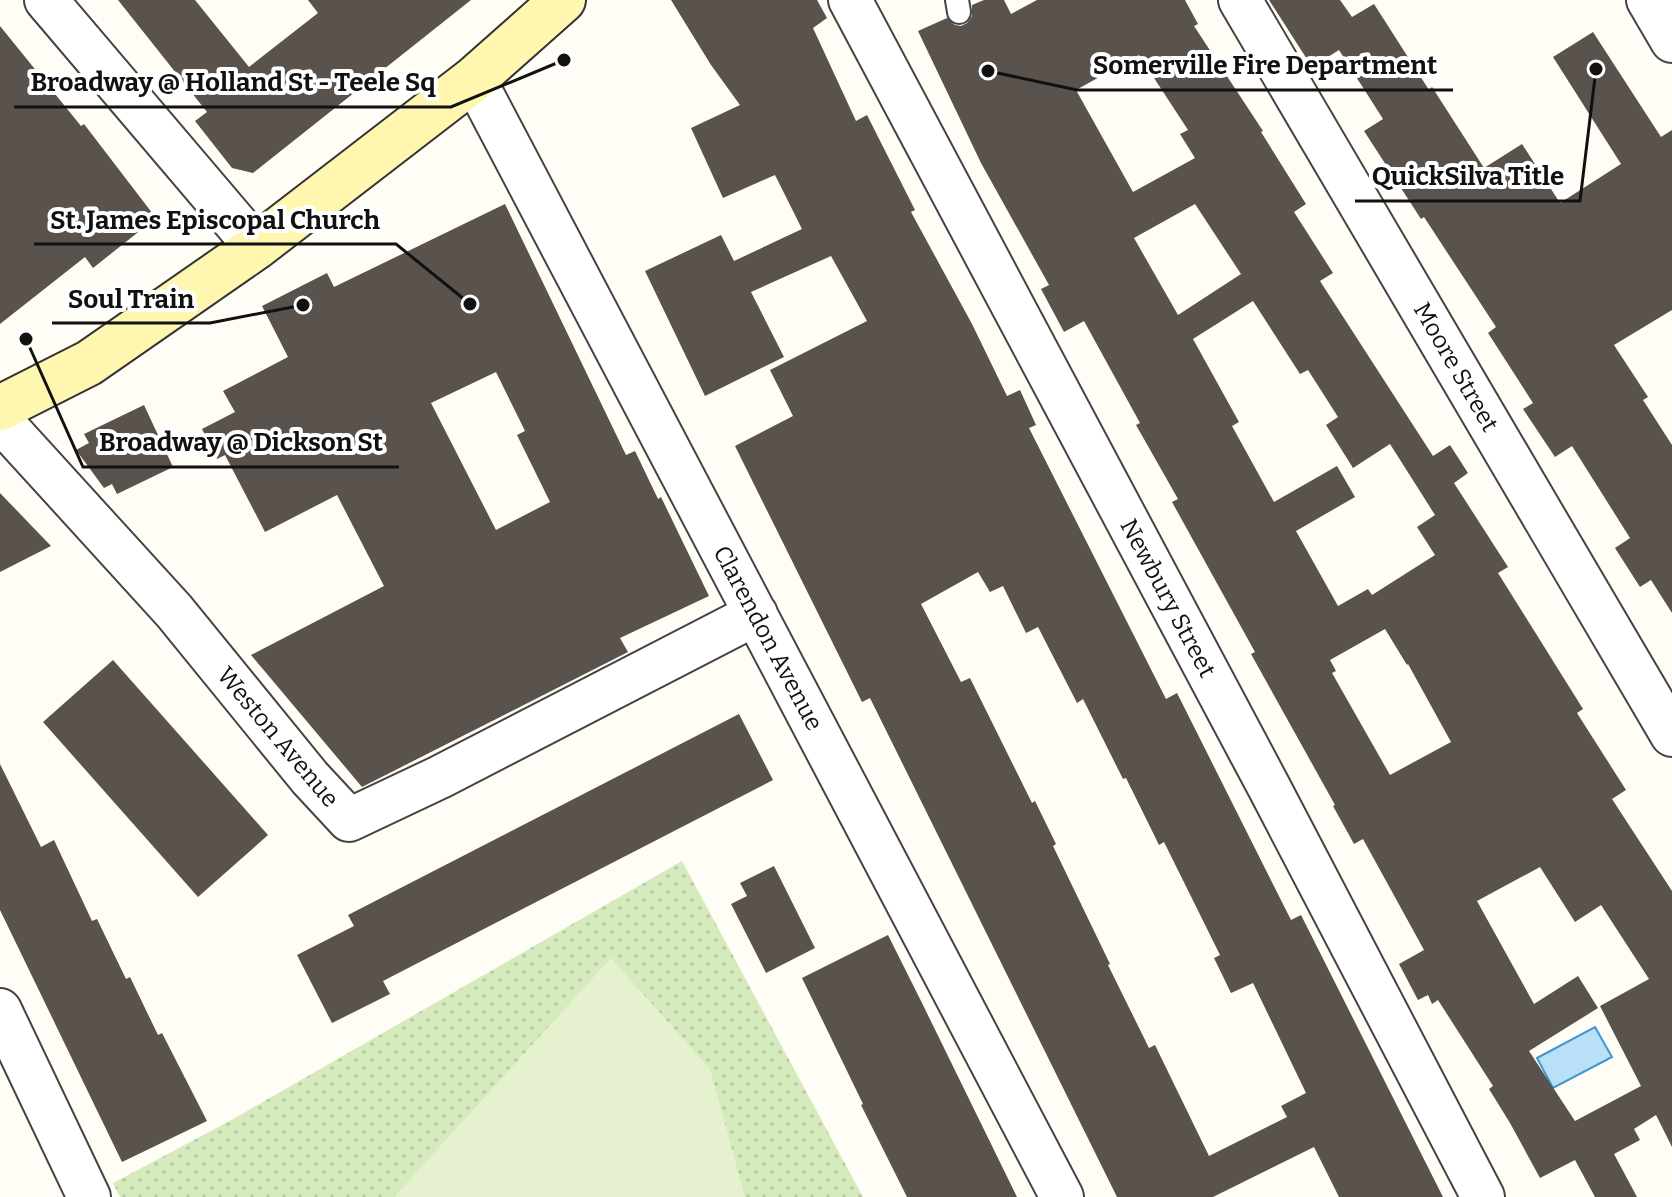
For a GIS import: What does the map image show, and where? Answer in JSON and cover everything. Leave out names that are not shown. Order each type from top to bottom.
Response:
[{"type":"main road","points":[[0,408],[89,363],[256,247],[474,79],[563,0]]},
{"type":"street","points":[[46,0],[256,247]]},
{"type":"street","name":"Newbury Street","points":[[850,0],[1270,789],[1483,1197]]},
{"type":"street","name":"Moore Street","points":[[1240,0],[1672,735]]},
{"type":"street","points":[[1648,0],[1672,41]]},
{"type":"street","name":"Clarendon Avenue","points":[[474,79],[1062,1197]]},
{"type":"street","name":"Weston Avenue","points":[[0,420],[174,611],[310,778],[349,820],[440,777],[756,614]]},
{"type":"street","points":[[0,1010],[89,1197]]},
{"type":"green space","points":[[682,861],[863,1197],[120,1197],[113,1183],[228,1122]]},
{"type":"green space","points":[[611,958],[710,1069],[745,1197],[394,1197]]},
{"type":"water","points":[[1595,1027],[1612,1057],[1553,1088],[1537,1058]]},
{"type":"building","points":[[118,0],[195,0],[249,67],[318,13],[308,0],[471,0],[253,173],[232,168],[195,121],[207,112]]},
{"type":"building","points":[[671,0],[817,0],[827,18],[813,28],[856,121],[867,115],[915,210],[911,212],[1007,396],[1020,390],[1036,425],[1029,428],[1166,699],[1177,693],[1291,920],[1301,915],[1443,1197],[1339,1197],[1314,1147],[1213,1197],[1117,1197],[870,698],[862,702],[735,446],[793,416],[770,370],[867,321],[831,256],[751,292],[784,357],[705,396],[645,271],[721,235],[734,261],[802,229],[775,175],[723,198],[691,128],[740,105]],"holes":[[[978,572],[990,592],[1003,586],[1026,633],[1038,627],[1077,703],[1083,699],[1159,845],[1164,842],[1220,955],[1214,958],[1231,993],[1253,983],[1306,1093],[1281,1106],[1287,1117],[1209,1156],[1155,1045],[1149,1048],[1108,965],[1035,801],[1032,803],[970,678],[961,682],[921,604]]]},
{"type":"building","points":[[984,0],[1004,0],[1011,14],[1037,0],[1185,0],[1198,24],[1194,26],[1263,131],[1306,204],[1294,212],[1333,273],[1320,281],[1433,456],[1450,445],[1468,473],[1454,483],[1508,567],[1498,573],[1583,709],[1577,713],[1626,790],[1612,799],[1672,891],[1672,1147],[1656,1115],[1634,1129],[1640,1140],[1614,1154],[1637,1197],[1595,1197],[1575,1160],[1540,1178],[1489,1089],[1493,1086],[1438,1000],[1432,1004],[1428,995],[1418,1000],[1399,964],[1424,950],[1363,839],[1354,844],[1333,806],[1251,654],[1255,652],[1172,502],[1178,499],[1136,425],[1140,423],[1084,321],[1064,332],[1041,289],[1049,285],[981,163],[918,31],[947,18],[961,26],[972,16],[972,5]],"holes":[[[1139,55],[1188,130],[1180,134],[1195,158],[1133,192],[1076,90]],[[1195,204],[1241,274],[1178,315],[1134,238]],[[1253,301],[1300,374],[1308,370],[1338,417],[1326,425],[1353,468],[1390,444],[1435,515],[1417,527],[1435,555],[1372,595],[1368,589],[1338,606],[1296,531],[1355,497],[1337,466],[1274,502],[1232,426],[1239,422],[1193,339]],[[1385,629],[1451,742],[1390,775],[1332,673],[1336,671],[1330,660]],[[1540,867],[1575,922],[1601,905],[1649,979],[1600,1006],[1641,1086],[1575,1121],[1529,1051],[1598,1008],[1578,976],[1534,1004],[1477,901]]]},
{"type":"building","points":[[1269,0],[1340,0],[1352,17],[1374,4],[1484,168],[1522,144],[1560,203],[1621,164],[1553,57],[1593,32],[1661,137],[1672,130],[1672,310],[1614,345],[1648,397],[1643,400],[1672,445],[1672,613],[1651,580],[1640,587],[1615,548],[1630,538],[1572,446],[1555,457],[1523,409],[1533,403],[1488,333],[1496,327],[1364,131],[1383,119],[1339,50],[1312,67]]},
{"type":"building","points":[[0,26],[81,126],[84,124],[156,218],[93,268],[85,257],[0,324]]},
{"type":"building","points":[[505,204],[626,455],[635,451],[709,596],[620,638],[628,652],[362,787],[251,655],[384,586],[337,495],[265,532],[225,455],[217,459],[202,429],[235,412],[223,391],[288,357],[262,306],[327,273],[334,287]],"holes":[[[496,372],[525,431],[517,435],[550,502],[496,530],[431,403]]]},
{"type":"building","points":[[144,405],[173,467],[117,494],[112,484],[104,488],[76,450],[89,443],[84,434]]},
{"type":"building","points":[[0,493],[51,546],[0,572]]},
{"type":"building","points":[[113,660],[268,835],[198,897],[43,722]]},
{"type":"building","points":[[739,714],[773,780],[383,981],[390,994],[332,1023],[297,955],[354,926],[348,915]]},
{"type":"building","points":[[0,764],[41,847],[54,840],[92,921],[97,919],[126,979],[130,977],[158,1035],[162,1033],[207,1121],[122,1162],[0,910]]},
{"type":"building","points":[[774,866],[815,948],[766,973],[731,904],[747,896],[740,883]]},
{"type":"building","points":[[888,935],[1017,1197],[907,1197],[861,1105],[802,978]]},
{"type":"place","name":"Broadway @ Holland St - Teele Sq","points":[[564,60]]},
{"type":"place","name":"QuickSilva Title","points":[[1596,69]]},
{"type":"place","name":"Somerville Fire Department","points":[[988,71]]},
{"type":"place","name":"St. James Episcopal Church","points":[[470,304]]},
{"type":"place","name":"Soul Train","points":[[303,305]]},
{"type":"place","name":"Broadway @ Dickson St","points":[[26,339]]}]
